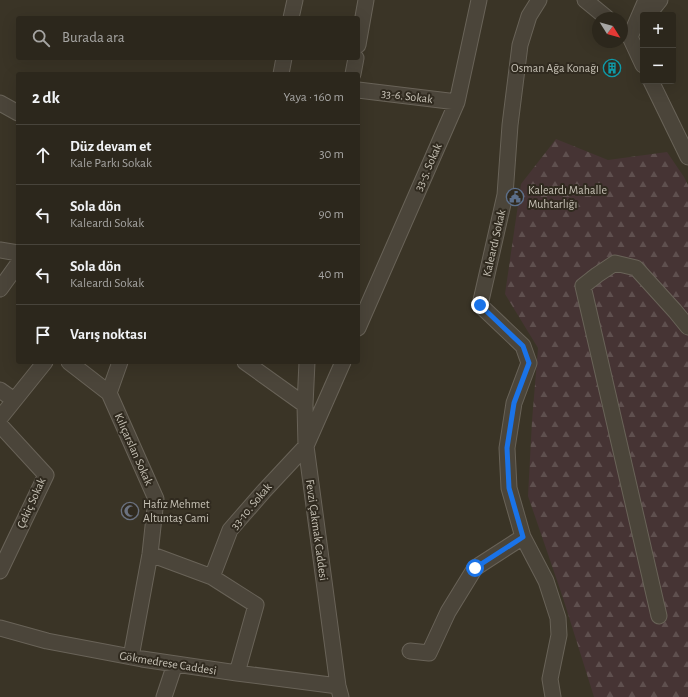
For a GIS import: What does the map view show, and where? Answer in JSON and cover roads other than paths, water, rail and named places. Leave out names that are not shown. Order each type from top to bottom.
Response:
[{"type":"street","points":[[291,16],[295,0]]},
{"type":"street","points":[[360,34],[366,0]]},
{"type":"street","name":"33-5. Sokak","points":[[360,323],[457,102],[479,0]]},
{"type":"street","name":"Kaleardı Sokak","points":[[539,0],[529,16],[520,45],[510,124],[505,195],[480,305],[523,346],[529,363],[514,403],[507,448],[509,488],[523,537],[546,581],[558,618],[559,635],[550,679],[553,697]]},
{"type":"street","points":[[585,0],[600,12]]},
{"type":"street","points":[[628,31],[646,0]]},
{"type":"street","points":[[650,12],[660,0]]},
{"type":"street","points":[[628,32],[640,23]]},
{"type":"street","points":[[628,38],[640,60]]},
{"type":"street","points":[[282,72],[284,60]]},
{"type":"street","points":[[353,72],[356,60]]},
{"type":"street","points":[[652,84],[688,157]]},
{"type":"street","name":"33-6. Sokak","points":[[360,90],[457,102]]},
{"type":"street","points":[[0,103],[16,111]]},
{"type":"street","points":[[0,250],[16,254]]},
{"type":"street","points":[[659,616],[583,286],[615,263],[636,268],[688,327]]},
{"type":"street","points":[[0,289],[16,267]]},
{"type":"street","points":[[0,418],[43,364]]},
{"type":"street","points":[[72,364],[109,393],[119,364]]},
{"type":"street","points":[[248,364],[305,405]]},
{"type":"street","name":"Fevzi Çakmak Caddesi","points":[[307,364],[305,405],[306,446],[340,691]]},
{"type":"street","points":[[306,446],[342,364]]},
{"type":"street","points":[[0,390],[14,400]]},
{"type":"street","name":"Kılıçarslan Sokak","points":[[109,393],[156,499],[150,554],[131,657]]},
{"type":"street","name":"Çekiç Sokak","points":[[0,425],[46,475],[0,571]]},
{"type":"street","name":"33-10. Sokak","points":[[212,577],[230,530],[264,490],[306,446]]},
{"type":"street","points":[[410,651],[429,653],[448,612],[475,568],[523,537]]},
{"type":"street","points":[[150,554],[212,577],[256,605],[237,673]]},
{"type":"street","name":"Gökmedrese Caddesi","points":[[0,628],[47,641],[131,657],[237,673],[340,691]]},
{"type":"street","points":[[164,697],[175,664]]},
{"type":"place","name":"Osman Ağa Konağı","points":[[612,68]]},
{"type":"place","name":"Kaleardı Mahalle Muhtarlığı","points":[[515,197]]},
{"type":"place","name":"Hafız Mehmet Altuntaş Cami","points":[[130,511]]}]
